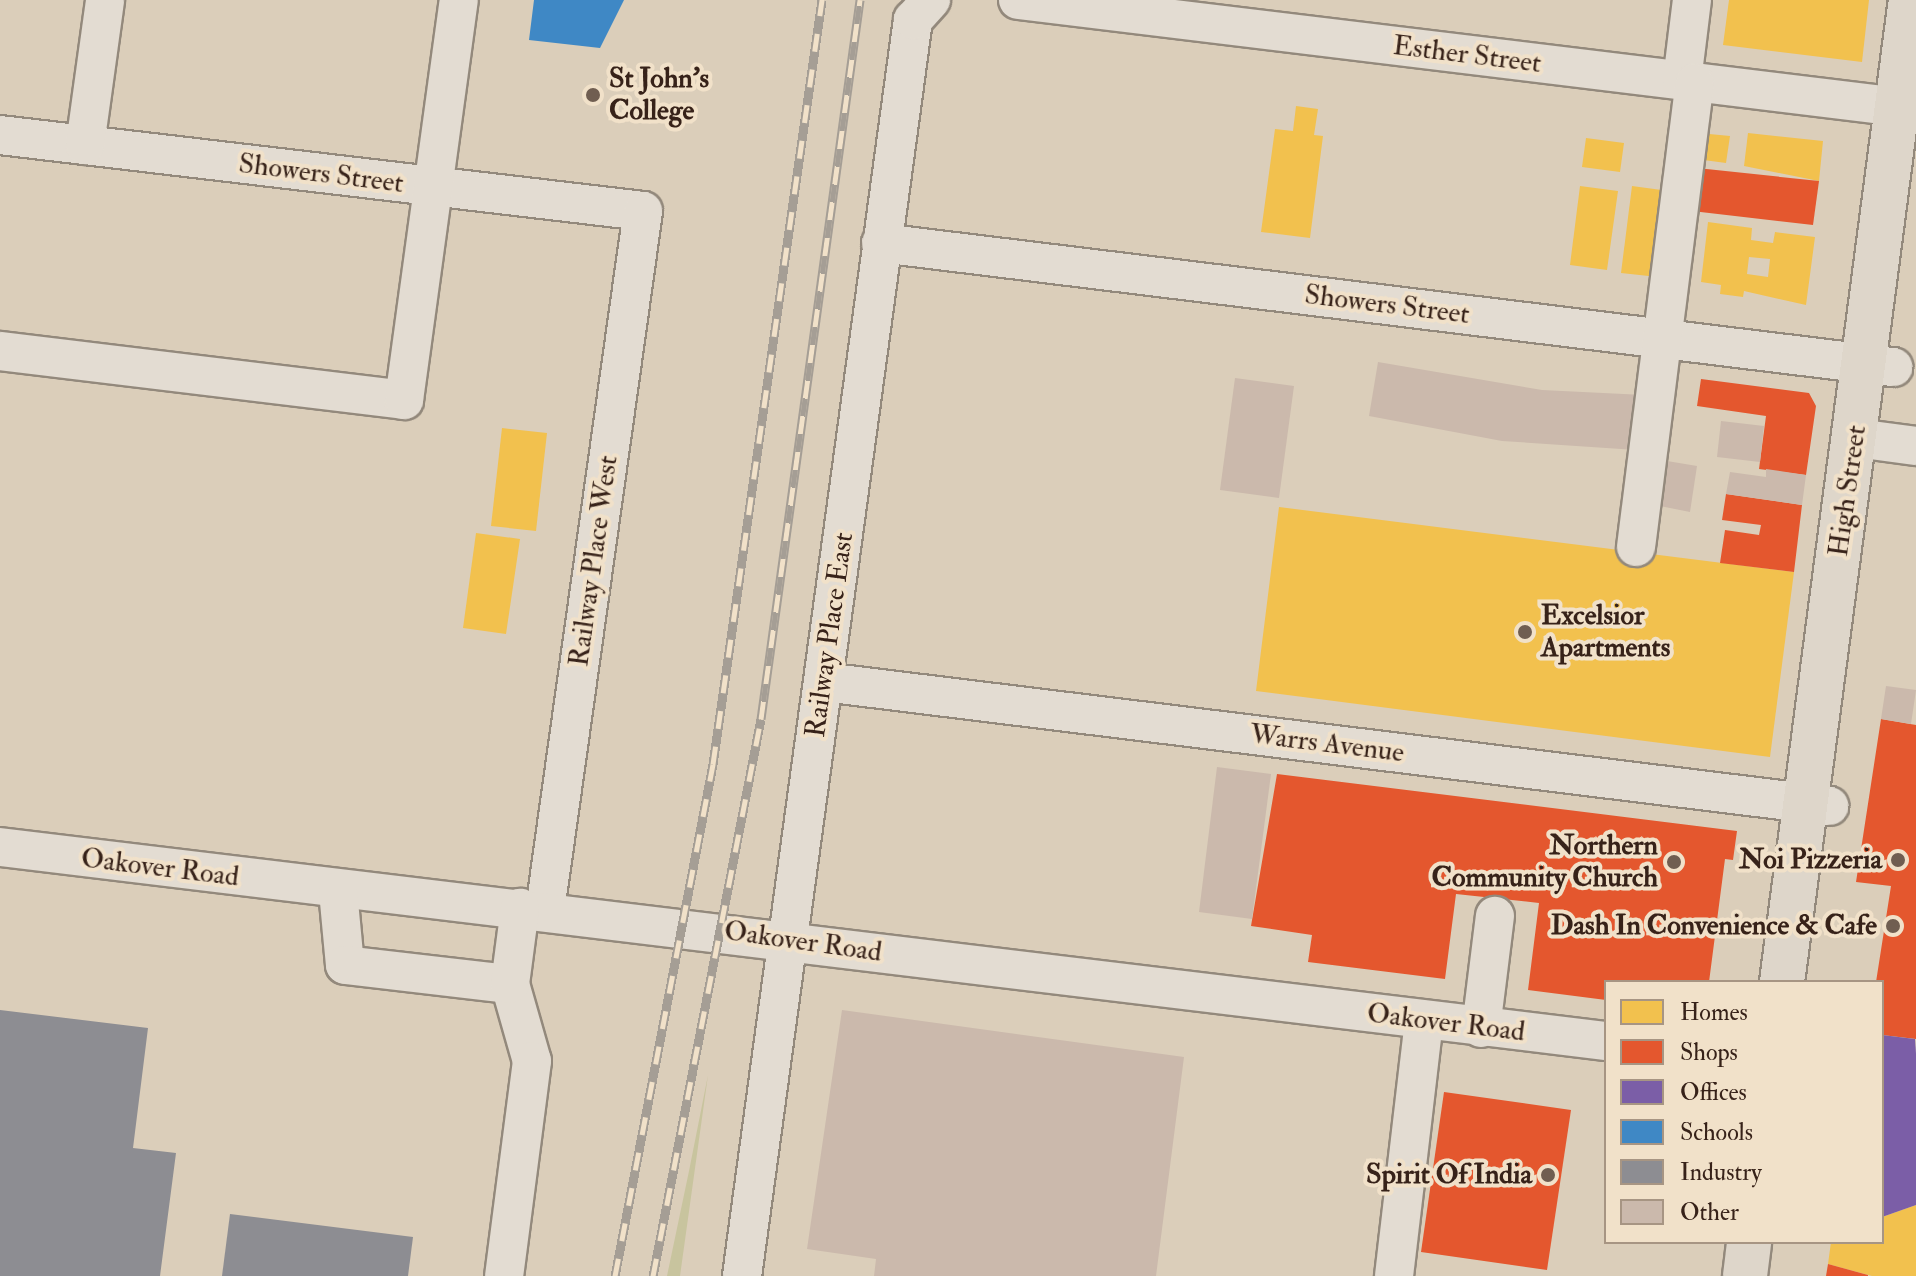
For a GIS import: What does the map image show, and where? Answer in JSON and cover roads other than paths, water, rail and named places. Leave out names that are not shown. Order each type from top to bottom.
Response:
[{"type":"main road","name":"High Street","points":[[1805,980],[1806,893],[1818,805],[1885,442],[1879,364],[1905,213],[1911,0]]},
{"type":"main road","name":"High Street","points":[[1783,980],[1806,893]]},
{"type":"main road","points":[[1745,1276],[1749,1244]]},
{"type":"main road","points":[[1768,1276],[1771,1244]]},
{"type":"street","points":[[85,145],[105,0]]},
{"type":"street","points":[[0,351],[404,400],[459,0]]},
{"type":"street","name":"Railway Place East","points":[[742,1276],[913,20],[931,0]]},
{"type":"street","name":"Esther Street","points":[[1018,0],[1906,107]]},
{"type":"street","points":[[1636,547],[1689,82],[1692,0]]},
{"type":"street","name":"Showers Street","points":[[0,135],[643,211]]},
{"type":"street","name":"Railway Place West","points":[[510,984],[532,909],[643,211]]},
{"type":"street","name":"Showers Street","points":[[881,243],[1879,364]]},
{"type":"street","name":"Warrs Avenue","points":[[824,682],[1818,805]]},
{"type":"street","name":"Oakover Road","points":[[0,847],[338,891],[787,938],[1481,1028],[1604,1041]]},
{"type":"street","points":[[338,891],[345,965],[510,984],[532,1061],[504,1276]]},
{"type":"street","points":[[1481,1028],[1495,916]]},
{"type":"street","points":[[1394,1276],[1424,1020]]},
{"type":"railway","points":[[615,1276],[713,764],[822,0]]},
{"type":"railway","points":[[653,1276],[761,719],[860,0]]},
{"type":"place","name":"St John's College","points":[[593,95]]},
{"type":"place","name":"Excelsior Apartments","points":[[1525,632]]},
{"type":"place","name":"Noi Pizzeria","points":[[1898,860]]},
{"type":"place","name":"Northern Community Church","points":[[1674,862]]},
{"type":"place","name":"Dash In Convenience & Cafe","points":[[1893,926]]},
{"type":"place","name":"Spirit Of India","points":[[1548,1175]]}]
